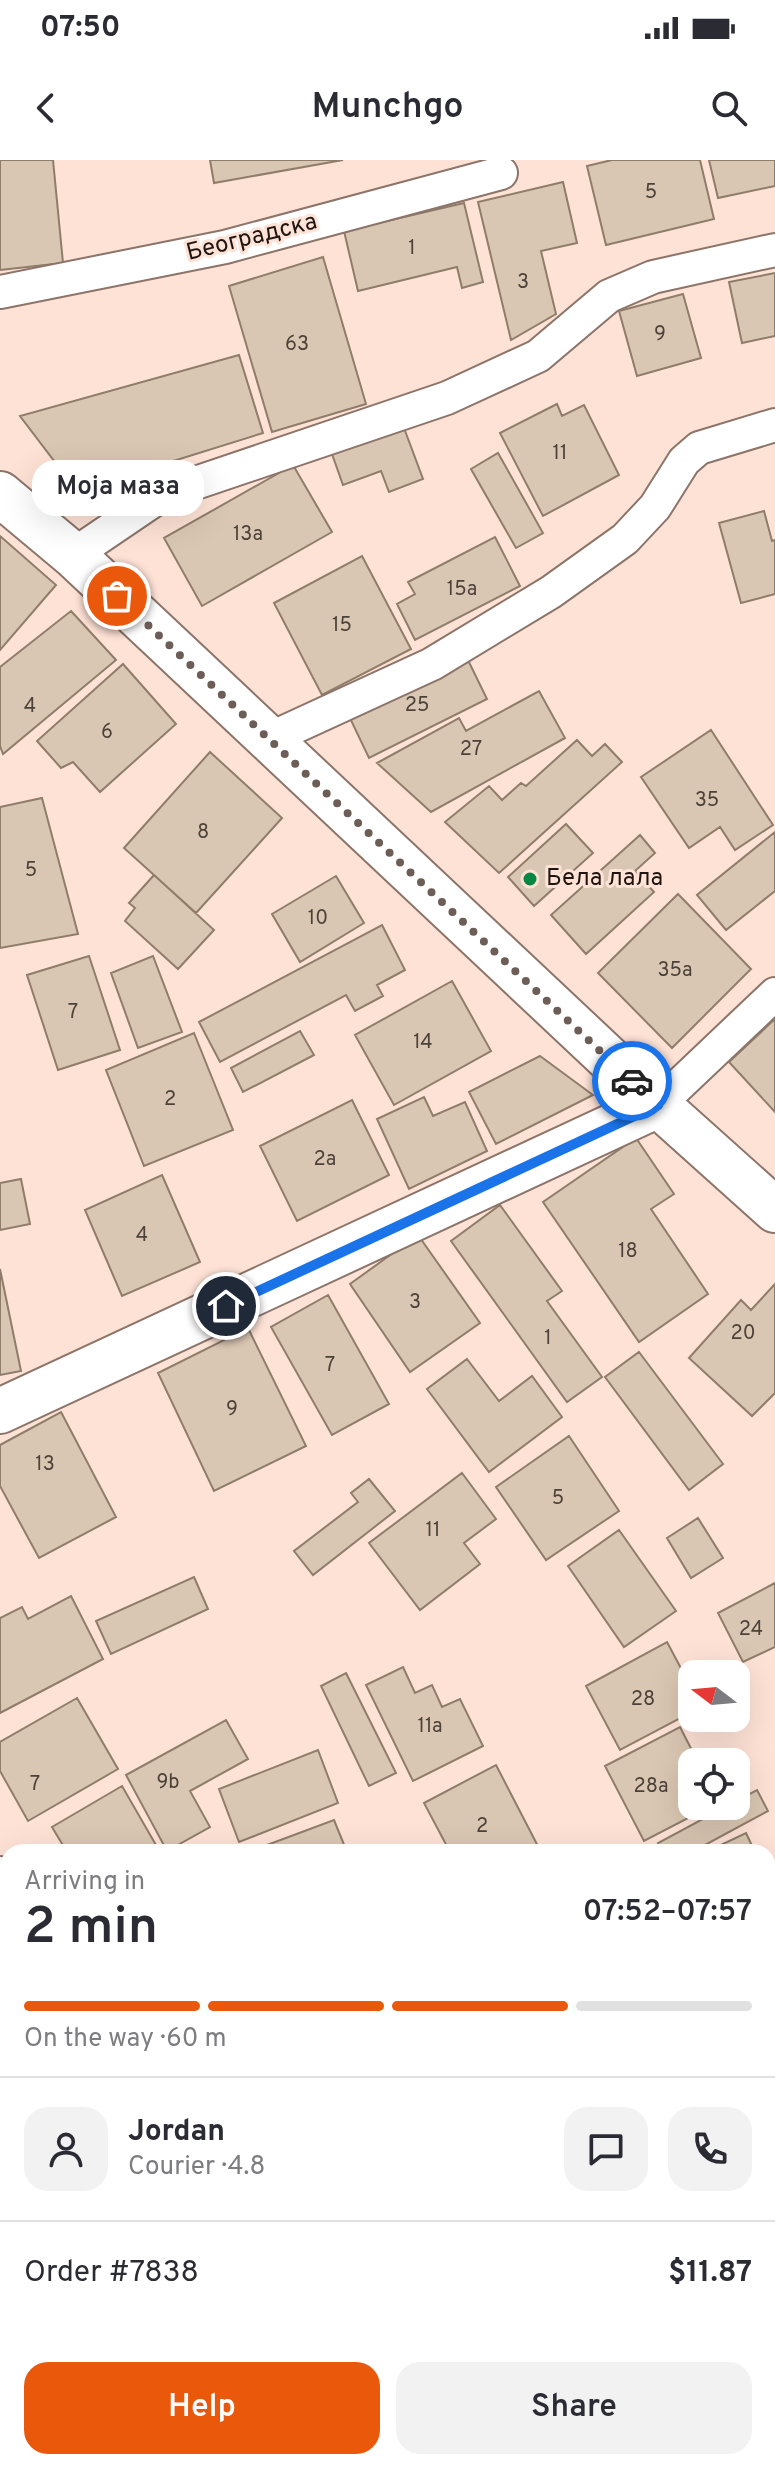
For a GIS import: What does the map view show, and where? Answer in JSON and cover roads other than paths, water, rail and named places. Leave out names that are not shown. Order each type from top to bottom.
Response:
[{"type":"main road","points":[[0,494],[73,555],[658,1105],[775,1210]]},
{"type":"main road","points":[[0,1411],[658,1105]]},
{"type":"lane","name":"Београдска","points":[[0,292],[225,247],[501,173]]},
{"type":"lane","points":[[73,555],[163,494],[447,398],[538,356],[609,296],[653,277],[775,250]]},
{"type":"lane","points":[[269,739],[432,664],[551,592],[625,539],[655,507],[684,461],[699,448],[775,425]]},
{"type":"lane","points":[[658,1105],[775,994]]},
{"type":"place","name":"Моја маза","points":[[117,596]]},
{"type":"place","name":"Бела лала","points":[[530,879]]}]
